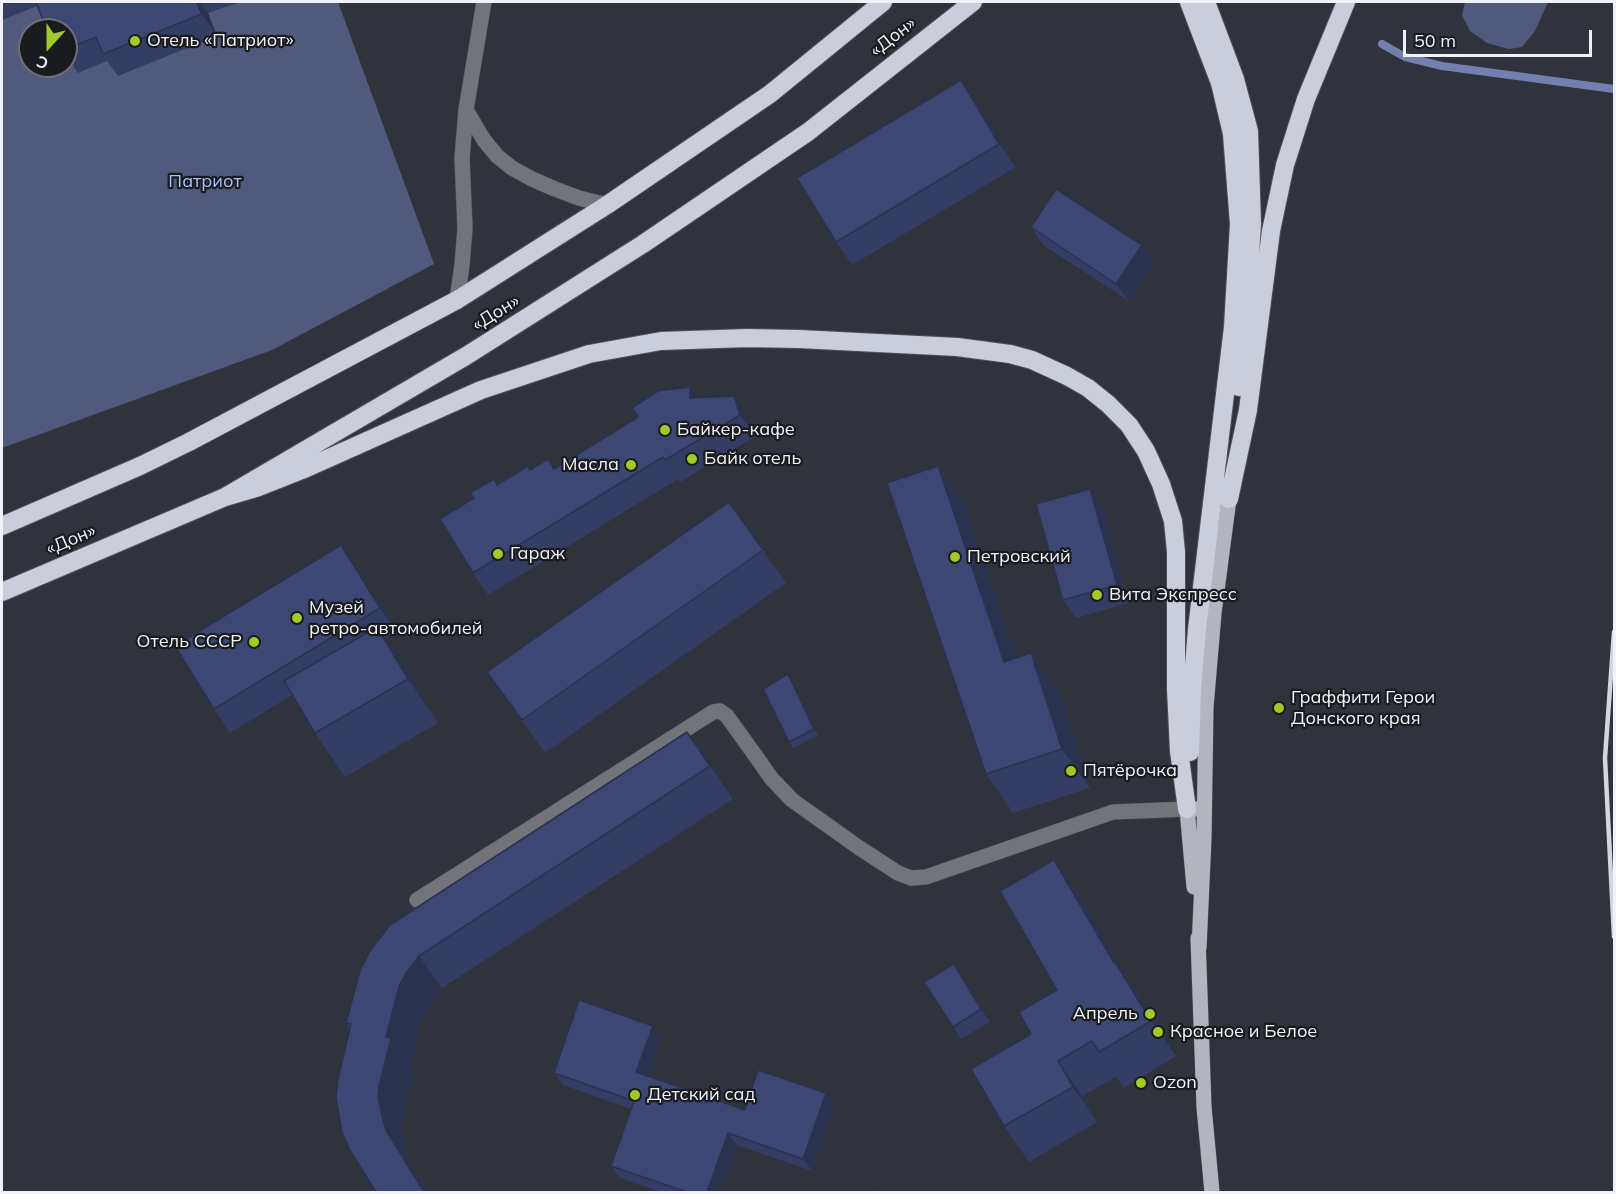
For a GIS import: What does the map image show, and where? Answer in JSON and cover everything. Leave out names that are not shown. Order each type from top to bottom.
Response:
[{"type":"highway","name":"«Дон»","points":[[2,526],[140,466],[457,300],[607,205],[770,94],[883,2]]},
{"type":"highway","name":"«Дон»","points":[[2,592],[225,497],[466,356],[643,244],[808,132],[973,2]]},
{"type":"highway","points":[[1189,2],[1220,83],[1232,134],[1239,224],[1233,327],[1195,649],[1192,690],[1196,809]]},
{"type":"highway","points":[[1206,2],[1235,79],[1249,130],[1252,224],[1229,499]]},
{"type":"highway","points":[[1229,499],[1248,410],[1271,231],[1285,165],[1306,99],[1346,2]]},
{"type":"highway","points":[[225,497],[259,488],[481,390],[589,354],[661,341],[747,338],[946,346],[1010,354],[1032,360],[1088,388],[1108,404],[1129,425],[1146,451],[1161,484],[1173,521],[1176,552],[1176,689],[1179,751],[1196,809]]},
{"type":"main road","points":[[1212,1192],[1203,1107],[1196,809],[1214,613],[1229,499]]},
{"type":"street","points":[[457,300],[465,228],[462,158],[466,110],[484,2]]},
{"type":"street","points":[[466,110],[484,140],[497,156],[512,168],[555,189],[607,205]]},
{"type":"street","points":[[417,900],[713,712],[720,711],[727,716],[772,779],[792,800],[868,854],[898,873],[911,878],[926,877],[1113,812],[1196,809]]},
{"type":"green space","name":"Патриот","points":[[2,2],[338,2],[434,264],[272,350],[2,448]]},
{"type":"green space","points":[[1465,2],[1548,2],[1535,31],[1522,47],[1509,49],[1487,43],[1470,31],[1462,15]]},
{"type":"building","points":[[36,2],[196,2],[202,14],[103,54],[96,37],[78,44],[78,18],[42,18]]},
{"type":"building","points":[[961,80],[999,144],[836,242],[797,178]]},
{"type":"building","points":[[1056,189],[1142,245],[1116,284],[1031,227]]},
{"type":"building","points":[[690,387],[690,398],[734,396],[740,415],[665,460],[663,457],[473,573],[440,519],[474,498],[470,493],[494,479],[497,485],[528,466],[530,470],[548,459],[554,469],[638,417],[632,408],[658,391]]},
{"type":"building","points":[[938,466],[1004,662],[1031,653],[1062,749],[986,774],[887,483]]},
{"type":"building","points":[[1090,489],[1117,585],[1063,600],[1036,504]]},
{"type":"building","points":[[729,502],[763,550],[522,720],[487,672]]},
{"type":"building","points":[[341,545],[380,608],[214,709],[175,646]]},
{"type":"building","points":[[377,627],[408,679],[315,733],[284,681]]},
{"type":"building","points":[[788,674],[814,729],[789,742],[763,689]]},
{"type":"building","points":[[687,732],[710,766],[419,956],[406,973],[399,986],[386,1037],[391,1038],[378,1096],[387,1132],[424,1192],[376,1192],[350,1150],[342,1132],[336,1098],[338,1079],[351,1024],[346,1023],[360,971],[370,951],[390,925]]},
{"type":"building","points":[[1054,860],[1151,1021],[1099,1052],[1092,1041],[1058,1061],[1073,1087],[1004,1126],[971,1069],[1031,1034],[1019,1012],[1057,990],[1000,891]]},
{"type":"building","points":[[954,964],[981,1009],[953,1027],[924,982]]},
{"type":"building","name":"Детский сад","points":[[579,1000],[653,1026],[636,1072],[745,1110],[758,1070],[826,1093],[803,1159],[728,1133],[707,1192],[687,1192],[611,1166],[634,1101],[554,1073]]},
{"type":"waterway","points":[[1382,44],[1405,57],[1442,66],[1614,89]]},
{"type":"railway","points":[[1614,632],[1605,758],[1614,937]]},
{"type":"place","name":"Отель «Патриот»","points":[[135,41]]},
{"type":"place","name":"Байкер-кафе","points":[[665,430]]},
{"type":"place","name":"Байк отель","points":[[692,459]]},
{"type":"place","name":"Масла","points":[[631,465]]},
{"type":"place","name":"Гараж","points":[[498,554]]},
{"type":"place","name":"Петровский","points":[[955,557]]},
{"type":"place","name":"Вита Экспресс","points":[[1097,595]]},
{"type":"place","name":"Музей ретро-автомобилей","points":[[297,618]]},
{"type":"place","name":"Отель СССР","points":[[254,642]]},
{"type":"place","name":"Граффити Герои Донского края","points":[[1279,708]]},
{"type":"place","name":"Пятёрочка","points":[[1071,771]]},
{"type":"place","name":"Апрель","points":[[1150,1014]]},
{"type":"place","name":"Красное и Белое","points":[[1158,1032]]},
{"type":"place","name":"Ozon","points":[[1141,1083]]},
{"type":"place","name":"Детский сад","points":[[635,1095]]}]
